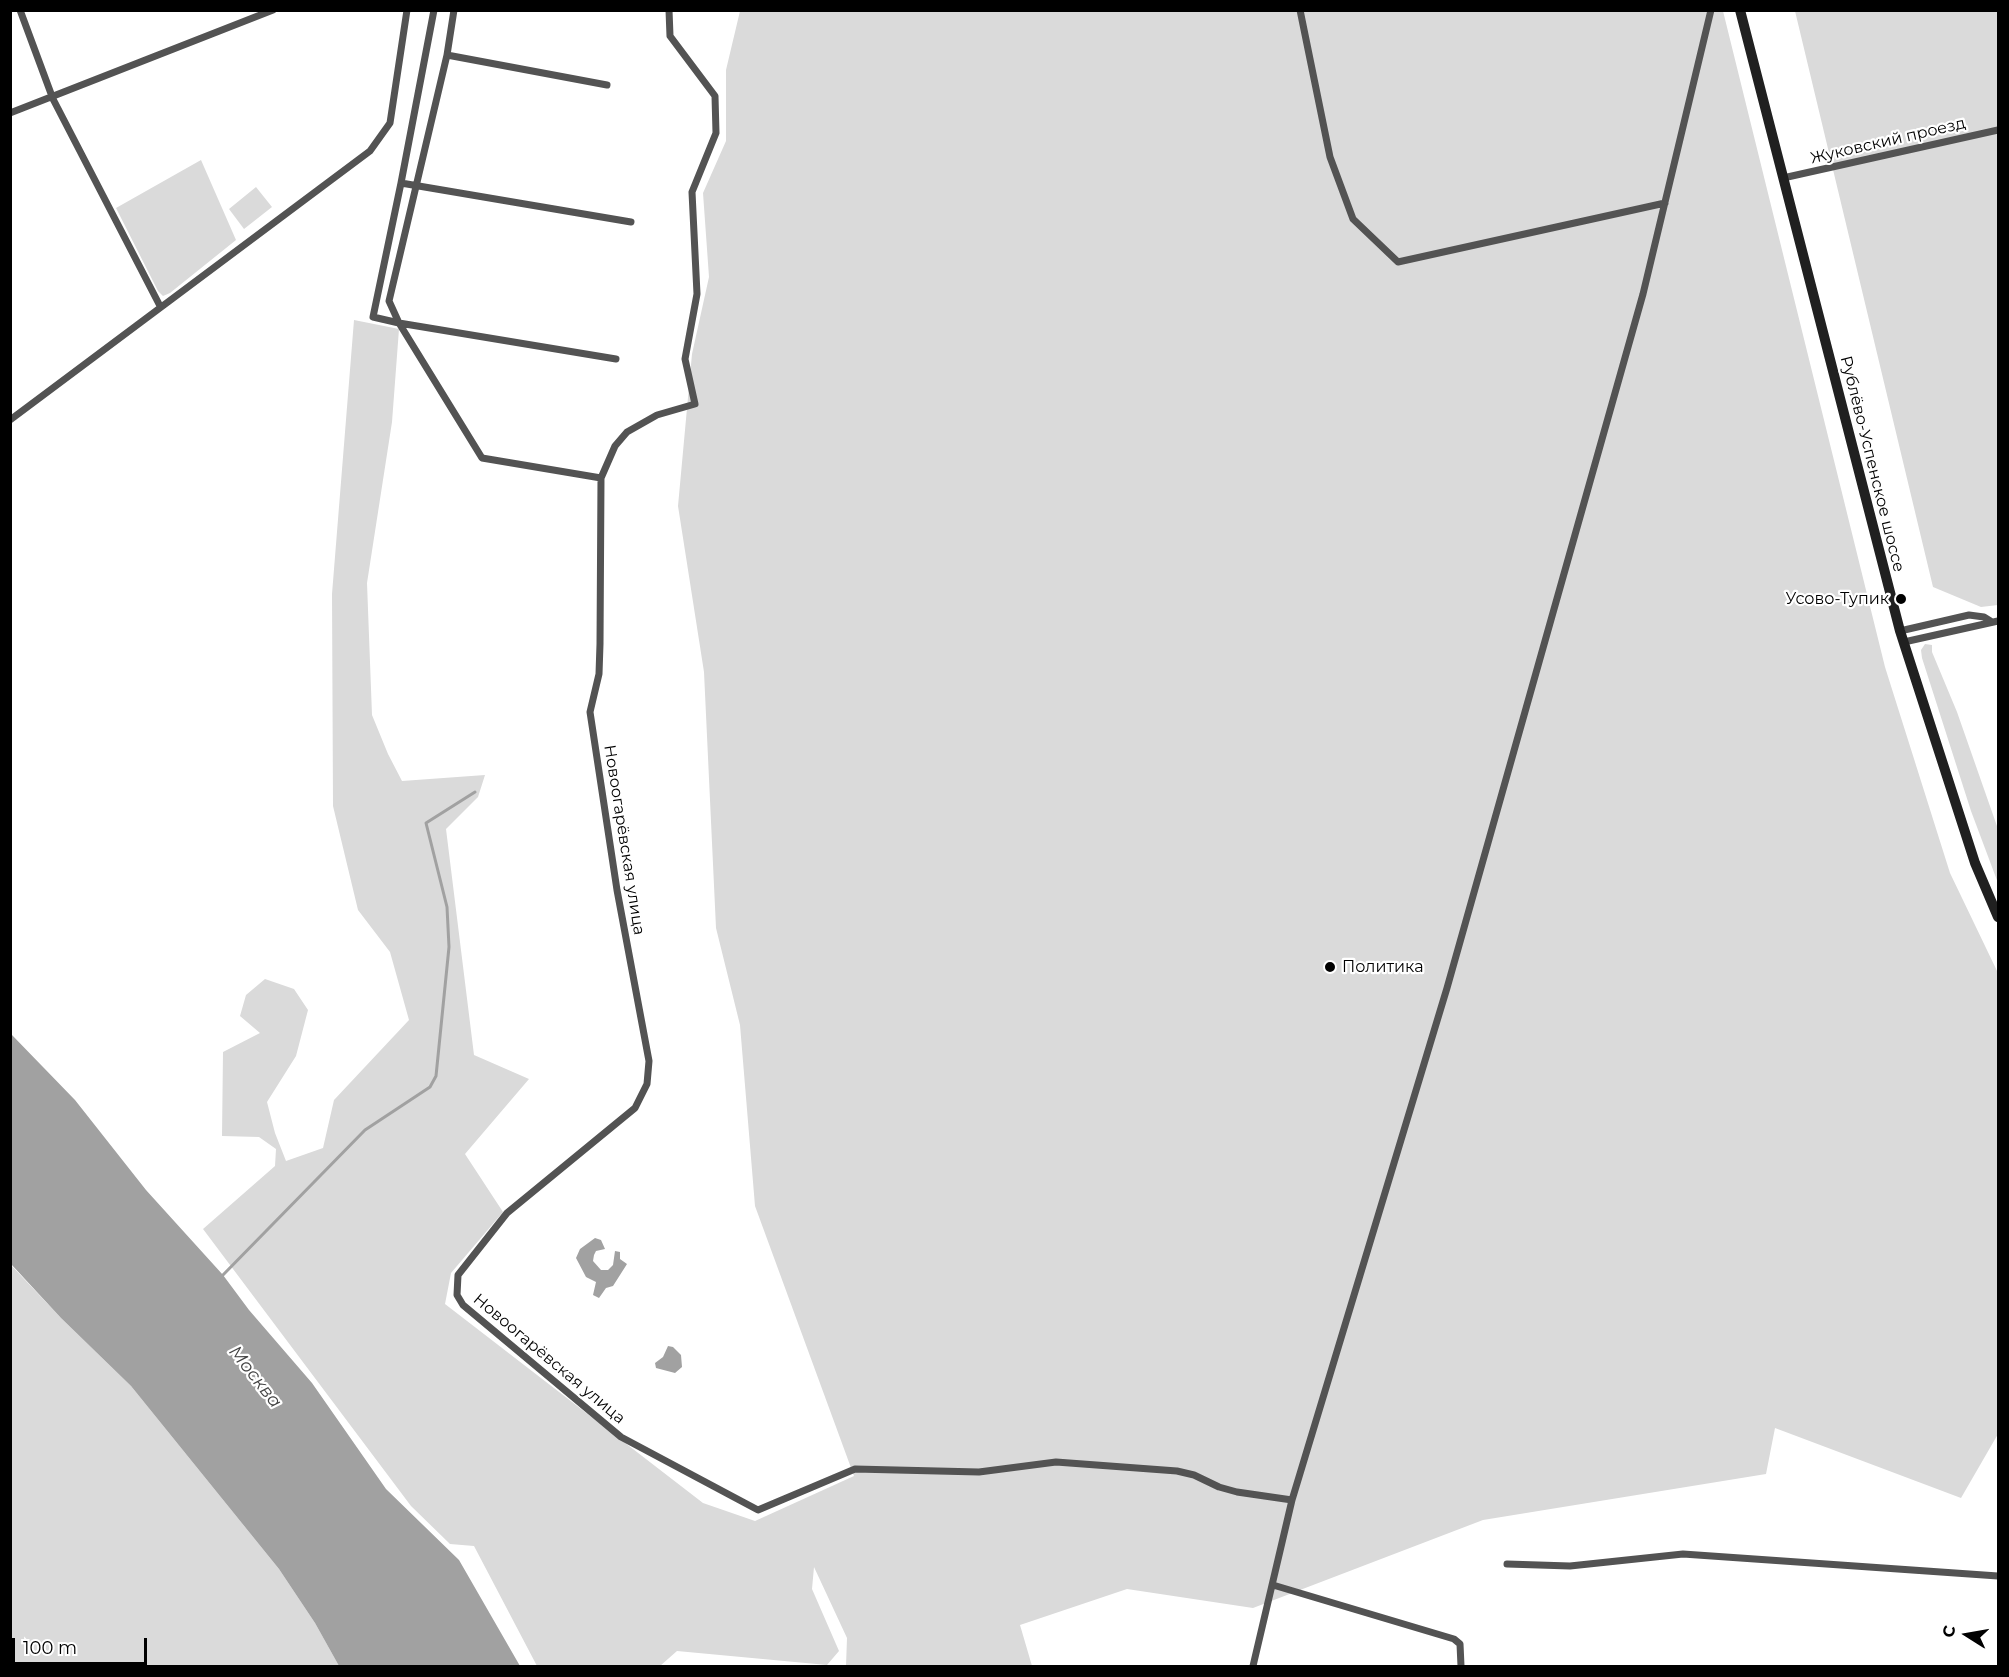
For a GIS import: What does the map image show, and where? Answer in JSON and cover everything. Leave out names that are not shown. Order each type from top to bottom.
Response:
[{"type":"main road","name":"Рублёво-Успенское шоссе","points":[[1740,10],[1902,637],[1975,863],[1998,917]]},
{"type":"street","points":[[20,10],[53,99],[160,306]]},
{"type":"street","points":[[10,113],[53,99],[273,10]]},
{"type":"street","points":[[10,420],[370,151],[390,123],[406,10]]},
{"type":"street","points":[[434,10],[373,317],[616,359]]},
{"type":"street","points":[[454,10],[447,55],[389,301],[399,323],[482,458],[601,478]]},
{"type":"street","name":"Новоогарёвская улица","points":[[669,10],[670,36],[715,96],[716,133],[692,192],[697,294],[686,359],[695,404],[657,415],[627,432],[615,446],[601,478],[600,654],[599,674],[590,712],[617,890],[649,1062],[647,1084],[635,1108],[507,1213],[458,1275],[457,1295],[463,1305],[621,1437],[758,1510],[855,1469],[979,1472],[1056,1462],[1177,1471],[1194,1475],[1219,1487],[1237,1492],[1292,1500]]},
{"type":"street","points":[[1300,10],[1330,157],[1353,219],[1398,261],[1665,203]]},
{"type":"street","points":[[1253,1666],[1292,1500],[1447,988],[1642,294],[1712,10]]},
{"type":"street","points":[[447,55],[607,85]]},
{"type":"street","name":"Жуковский проезд","points":[[1783,178],[1998,130]]},
{"type":"street","points":[[401,183],[631,222]]},
{"type":"street","points":[[1902,637],[1969,615],[1995,621]]},
{"type":"street","points":[[1902,637],[1995,621]]},
{"type":"street","points":[[1507,1564],[1570,1566],[1683,1554],[1998,1576]]},
{"type":"street","points":[[1273,1585],[1454,1639],[1460,1644],[1461,1666]]},
{"type":"shaded area","points":[[740,11],[1723,11],[1885,667],[1950,873],[1998,973],[1998,1434],[1961,1498],[1775,1428],[1766,1474],[1483,1520],[1253,1608],[1127,1589],[1020,1625],[1032,1666],[846,1666],[847,1638],[814,1567],[812,1589],[839,1651],[827,1665],[677,1651],[660,1666],[537,1666],[474,1546],[450,1544],[411,1506],[203,1229],[275,1166],[276,1149],[259,1137],[222,1136],[223,1052],[260,1033],[240,1016],[246,995],[265,979],[294,989],[308,1010],[296,1056],[267,1102],[275,1133],[286,1161],[323,1148],[334,1100],[409,1020],[390,952],[358,910],[333,806],[332,594],[354,320],[399,329],[392,422],[367,583],[372,715],[402,781],[485,775],[478,797],[446,829],[474,1055],[529,1079],[465,1154],[503,1212],[451,1273],[445,1304],[703,1503],[755,1521],[854,1476],[755,1206],[740,1025],[716,928],[704,672],[678,506],[692,354],[709,277],[703,193],[726,141],[726,70]]},
{"type":"shaded area","points":[[1795,11],[1998,11],[1998,605],[1981,607],[1933,587]]},
{"type":"shaded area","points":[[201,160],[236,240],[170,293],[163,296],[158,291],[116,208]]},
{"type":"shaded area","points":[[256,187],[272,207],[244,229],[229,209]]},
{"type":"shaded area","points":[[1925,644],[1932,645],[1932,652],[1957,712],[1998,829],[1998,883],[1971,811],[1922,658],[1921,650]]},
{"type":"shaded area","points":[[10,1264],[61,1318],[131,1386],[279,1569],[315,1623],[339,1666],[11,1666]]},
{"type":"water","name":"Москва","points":[[11,1034],[75,1100],[146,1190],[223,1275],[249,1310],[312,1383],[386,1489],[459,1560],[520,1666],[339,1666],[315,1623],[279,1569],[131,1386],[61,1318],[11,1264]]},
{"type":"water","points":[[595,1238],[601,1240],[605,1249],[596,1251],[594,1255],[593,1261],[601,1270],[608,1270],[613,1265],[615,1251],[620,1252],[620,1259],[627,1264],[613,1286],[606,1288],[599,1298],[593,1295],[596,1282],[586,1277],[576,1258],[580,1249]]},
{"type":"water","points":[[668,1346],[673,1347],[681,1355],[682,1367],[675,1373],[656,1368],[655,1363],[663,1357]]},
{"type":"waterway","points":[[221,1277],[365,1130],[430,1087],[436,1076],[449,947],[447,907],[426,823],[475,792]]},
{"type":"place","name":"Усово-Тупик","points":[[1901,599]]},
{"type":"place","name":"Политика","points":[[1330,967]]}]
